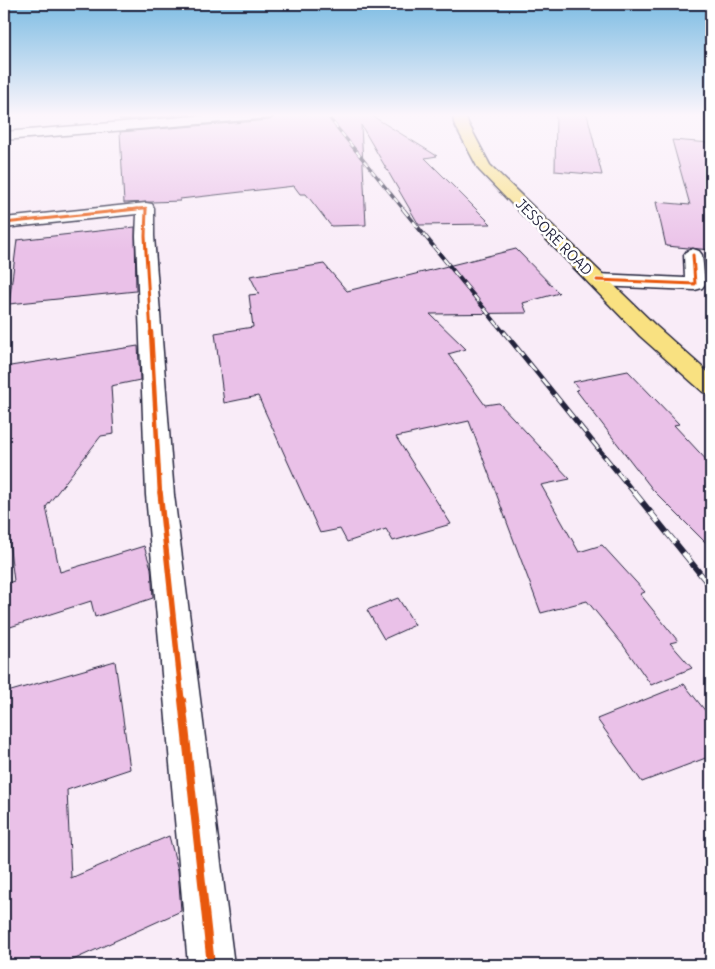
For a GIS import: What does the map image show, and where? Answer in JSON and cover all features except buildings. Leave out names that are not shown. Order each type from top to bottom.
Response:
[{"type":"highway","name":"JESSORE ROAD","points":[[480,159],[484,167],[648,331],[711,387]]},
{"type":"street","points":[[4,223],[146,208],[145,236],[160,495],[211,965]]},
{"type":"street","points":[[597,280],[695,284],[692,255]]},
{"type":"railway","points":[[363,159],[404,210]]},
{"type":"railway","points":[[403,209],[505,334]]},
{"type":"railway","points":[[504,332],[635,494]]},
{"type":"railway","points":[[634,492],[711,587]]},
{"type":"cycle path","points":[[4,223],[146,208],[145,236],[160,495],[211,965]]},
{"type":"cycle path","points":[[597,280],[695,284],[693,255]]}]
